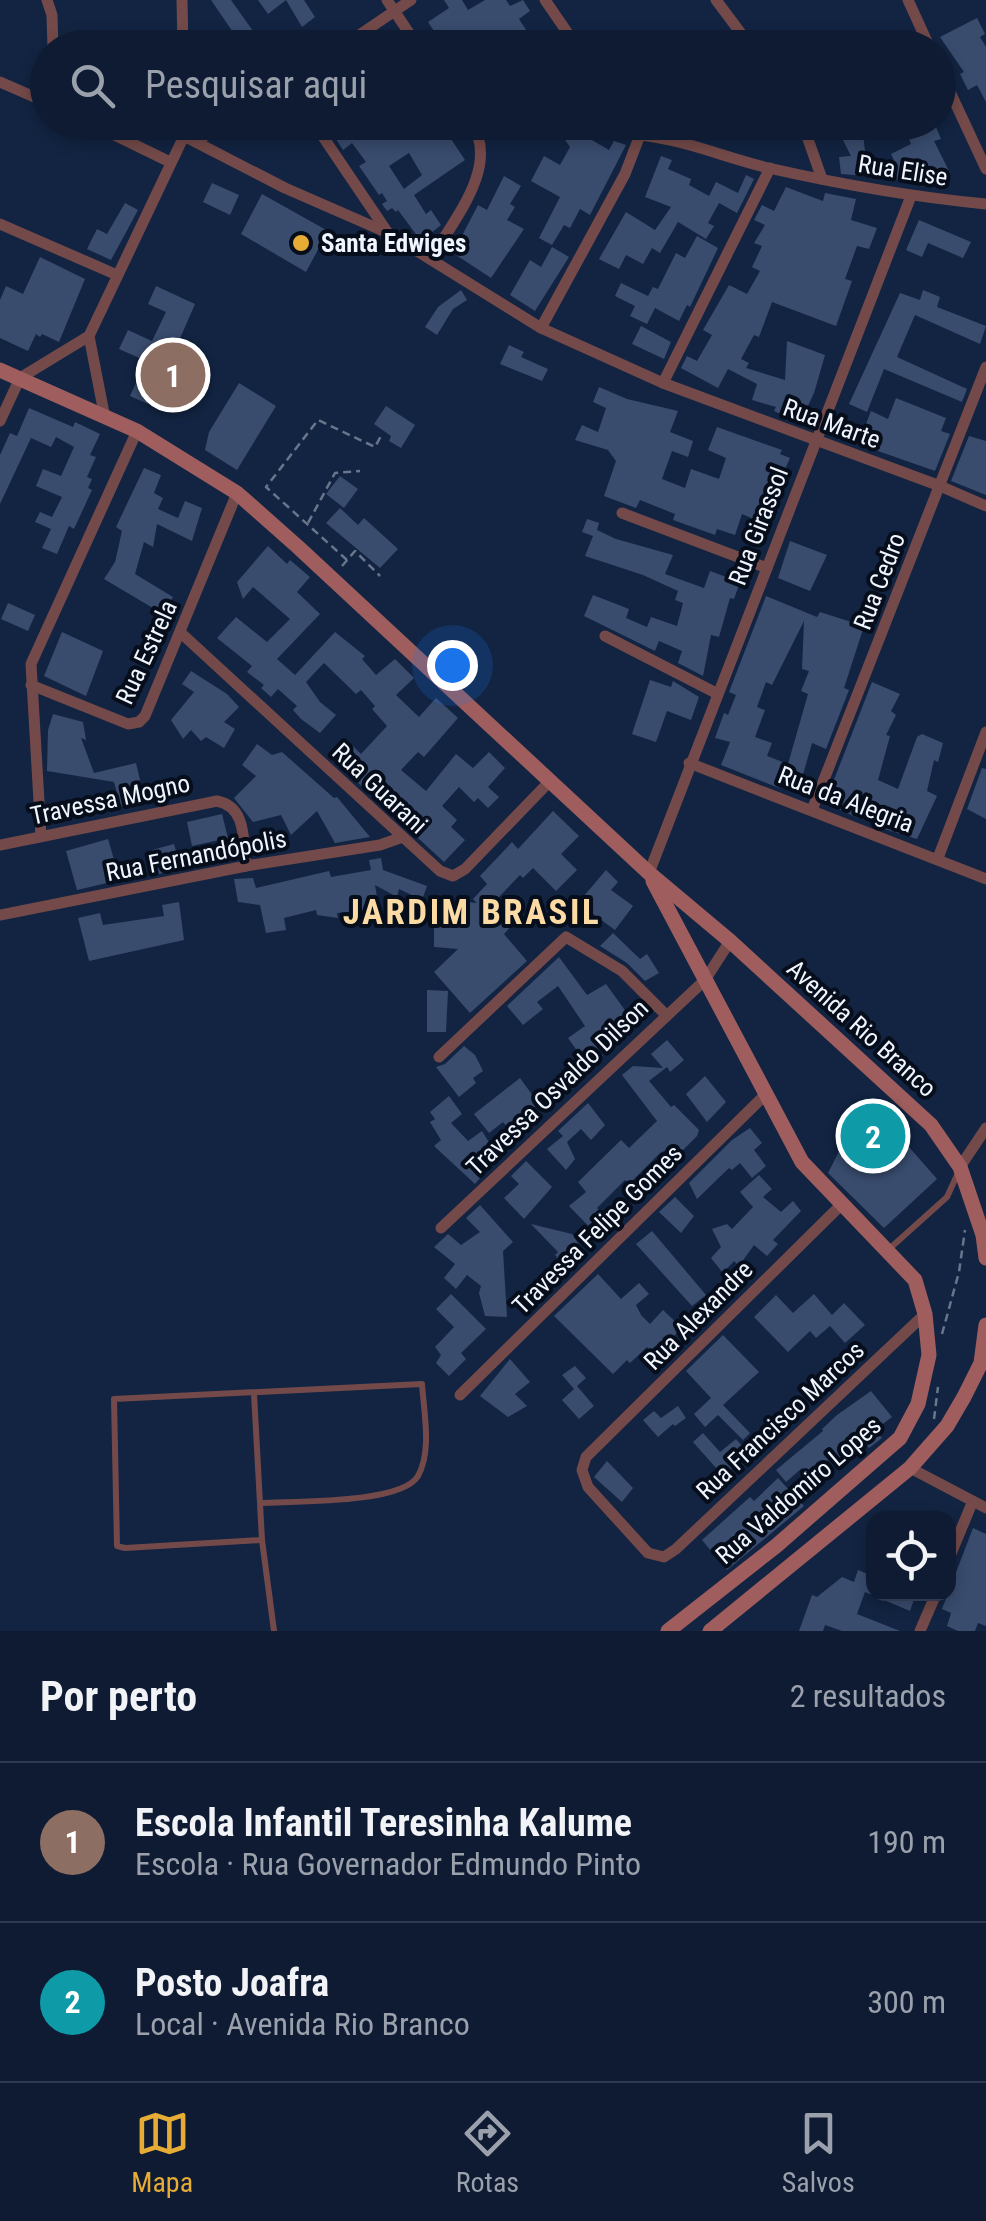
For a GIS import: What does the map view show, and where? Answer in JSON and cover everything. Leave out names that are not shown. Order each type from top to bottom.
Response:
[{"type":"street","points":[[47,0],[52,30]]},
{"type":"street","points":[[182,0],[183,30]]},
{"type":"street","points":[[386,0],[406,30]]},
{"type":"street","points":[[367,30],[411,0]]},
{"type":"street","points":[[545,0],[566,30]]},
{"type":"street","points":[[716,0],[738,30]]},
{"type":"street","points":[[908,0],[922,30]]},
{"type":"street","points":[[0,82],[30,95]]},
{"type":"street","points":[[956,105],[986,169]]},
{"type":"street","points":[[125,140],[170,162]]},
{"type":"street","points":[[0,421],[20,378],[89,336],[179,140]]},
{"type":"street","points":[[325,140],[388,233]]},
{"type":"street","points":[[431,259],[480,172],[480,140]]},
{"type":"street","points":[[540,328],[625,174],[638,140]]},
{"type":"street","name":"Rua Elise","points":[[667,140],[822,179],[911,196],[986,204]]},
{"type":"street","points":[[808,140],[822,179]]},
{"type":"street","name":"Rua Marte","points":[[197,141],[285,188],[388,233],[540,328],[662,383],[986,506]]},
{"type":"street","points":[[662,383],[770,168]]},
{"type":"street","name":"Rua Girassol","points":[[649,873],[911,196]]},
{"type":"street","points":[[0,224],[117,275]]},
{"type":"street","points":[[89,336],[104,414]]},
{"type":"street","name":"Rua Cedro","points":[[812,810],[986,367]]},
{"type":"street","name":"Avenida Rio Branco","points":[[0,370],[137,430],[237,493],[649,873],[931,1125],[960,1167],[983,1234],[986,1258]]},
{"type":"street","points":[[41,836],[31,664],[137,430]]},
{"type":"street","name":"Rua Estrela","points":[[31,685],[128,724],[139,722],[181,634],[237,493]]},
{"type":"street","points":[[622,513],[767,568]]},
{"type":"street","name":"Rua Guarani","points":[[181,634],[440,872],[453,876],[466,868],[550,782]]},
{"type":"street","points":[[606,636],[716,693]]},
{"type":"street","points":[[938,858],[986,732]]},
{"type":"street","name":"Rua da Alegria","points":[[689,763],[986,879]]},
{"type":"street","name":"Travessa Mogno","points":[[0,845],[216,801],[228,803],[239,814],[246,866]]},
{"type":"street","name":"Rua Fernandópolis","points":[[0,915],[246,866],[380,845],[400,838]]},
{"type":"street","points":[[649,873],[802,1162],[915,1280],[925,1314]]},
{"type":"street","points":[[439,1057],[566,937],[622,970],[665,1014]]},
{"type":"street","name":"Travessa Osvaldo Dilson","points":[[442,1228],[704,980],[730,942]]},
{"type":"street","name":"Travessa Felipe Gomes","points":[[460,1395],[765,1095]]},
{"type":"street","points":[[960,1167],[986,1129]]},
{"type":"street","name":"Rua Alexandre","points":[[664,1557],[648,1554],[588,1487],[582,1470],[586,1457],[842,1204]]},
{"type":"street","name":"Rua Francisco Marcos","points":[[664,1557],[925,1314]]},
{"type":"street","name":"Rua Valdomiro Lopes","points":[[672,1628],[900,1438],[918,1404],[929,1355],[925,1314]]},
{"type":"street","points":[[710,1631],[910,1468],[947,1426],[964,1398],[981,1363],[986,1325]]},
{"type":"street","points":[[910,1468],[986,1508]]},
{"type":"street","points":[[956,1542],[972,1503]]},
{"type":"street","points":[[920,1631],[933,1601]]},
{"type":"lane","points":[[888,1250],[947,1197],[960,1167]]},
{"type":"lane","points":[[261,1502],[404,1490],[418,1477],[424,1460],[422,1384],[114,1399],[115,1543],[125,1548],[262,1540]]},
{"type":"lane","points":[[254,1394],[262,1540],[274,1631]]},
{"type":"path","points":[[347,560],[266,488],[318,420],[375,446],[382,434]]},
{"type":"path","points":[[308,523],[335,473],[360,471]]},
{"type":"path","points":[[332,579],[355,551],[380,576]]},
{"type":"path","points":[[940,1338],[959,1272],[966,1224]]},
{"type":"path","points":[[934,1422],[939,1382]]},
{"type":"building","points":[[211,0],[231,0],[252,30],[231,30]]},
{"type":"building","points":[[258,0],[286,0],[268,14]]},
{"type":"building","points":[[286,0],[304,0],[315,17],[302,27]]},
{"type":"building","points":[[444,0],[462,0],[468,10],[485,0],[506,0],[510,6],[523,0],[530,11],[519,19],[526,30],[433,30],[428,22],[449,8]]},
{"type":"building","points":[[977,18],[985,34],[980,37],[986,47],[986,102],[977,85],[968,90],[960,74],[964,72],[956,60],[954,30]]},
{"type":"building","points":[[337,140],[452,140],[465,160],[414,195],[426,214],[431,210],[441,225],[421,241],[398,210],[387,211],[382,204],[387,201],[359,166],[366,162],[352,143],[343,150]],"holes":[[[409,153],[422,175],[404,189],[389,166]]]},
{"type":"building","points":[[565,140],[592,140],[609,150],[614,141],[626,145],[590,215],[580,209],[570,228],[564,225],[552,245],[539,238],[560,197],[531,181],[544,156],[560,165],[570,147]]},
{"type":"building","points":[[843,140],[864,140],[868,176],[841,174],[839,157],[851,156]]},
{"type":"building","points":[[910,140],[938,140],[934,141],[950,173],[921,187],[913,171],[896,180],[887,164],[894,160],[891,154],[911,144]]},
{"type":"building","points":[[661,156],[672,160],[668,169],[691,179],[689,185],[709,196],[716,182],[738,193],[746,175],[754,179],[737,213],[719,203],[708,223],[714,226],[706,239],[678,222],[660,253],[652,248],[643,264],[626,255],[619,269],[599,259],[626,212],[655,230],[671,207],[645,197]]},
{"type":"building","points":[[504,176],[521,186],[510,204],[515,207],[507,220],[524,229],[491,278],[453,253],[478,205],[487,210]]},
{"type":"building","points":[[212,183],[239,195],[230,215],[203,202]]},
{"type":"building","points":[[786,187],[823,201],[825,193],[856,199],[851,220],[877,228],[869,249],[857,246],[845,279],[852,281],[836,326],[772,302],[759,337],[754,335],[741,359],[749,363],[746,368],[785,380],[787,341],[825,355],[800,423],[774,411],[776,407],[752,400],[757,384],[728,369],[718,388],[681,368],[687,356],[697,361],[712,335],[703,330],[729,285],[747,294],[760,271],[752,267],[762,246],[754,243],[765,225],[754,220],[762,205],[774,211]]},
{"type":"building","points":[[262,194],[328,231],[306,272],[241,234]]},
{"type":"building","points":[[125,203],[138,210],[111,260],[87,249],[97,229],[107,234]]},
{"type":"building","points":[[919,220],[971,242],[963,258],[928,243],[922,257],[906,250]]},
{"type":"building","points":[[697,236],[718,248],[690,307],[687,305],[679,321],[655,308],[647,324],[630,316],[635,306],[615,296],[621,283],[648,296],[653,287],[658,289],[676,253],[685,258]]},
{"type":"building","points":[[552,247],[569,257],[535,311],[510,295],[530,260],[541,267]]},
{"type":"building","points":[[40,257],[85,279],[59,342],[36,334],[28,351],[0,338],[0,300],[6,286],[23,294]]},
{"type":"building","points":[[156,286],[195,304],[178,343],[190,348],[175,380],[161,374],[148,404],[130,396],[146,361],[119,349],[128,330],[152,341],[166,312],[148,304]]},
{"type":"building","points":[[461,290],[467,300],[453,309],[437,335],[425,327],[438,307]]},
{"type":"building","points":[[923,290],[940,297],[937,307],[986,326],[980,344],[915,315],[897,357],[967,389],[962,402],[884,369],[867,412],[849,404],[900,293],[920,300]]},
{"type":"building","points":[[641,326],[671,342],[664,359],[632,344]]},
{"type":"building","points":[[509,345],[524,352],[521,357],[548,369],[542,381],[500,364]]},
{"type":"building","points":[[239,383],[276,406],[237,470],[205,450],[209,432]]},
{"type":"building","points":[[599,387],[627,399],[678,411],[670,432],[693,441],[688,457],[672,451],[662,479],[685,488],[691,469],[719,479],[726,458],[708,450],[717,427],[782,450],[780,454],[790,458],[779,495],[769,490],[756,520],[742,514],[735,535],[717,529],[715,535],[673,520],[675,514],[640,500],[636,508],[604,496],[616,461],[608,450],[575,440],[582,425],[598,432],[606,408],[593,402]]},
{"type":"building","points":[[896,398],[946,418],[941,431],[950,434],[935,471],[858,444],[871,411],[888,419]]},
{"type":"building","points":[[386,406],[415,425],[401,448],[374,424]]},
{"type":"building","points":[[29,408],[100,434],[90,455],[96,457],[87,477],[92,479],[88,488],[92,490],[57,554],[42,548],[51,529],[35,522],[40,512],[52,517],[62,497],[36,486],[43,469],[61,476],[74,447],[56,437],[51,447],[31,438],[0,504],[0,455],[10,433],[17,436]]},
{"type":"building","points":[[969,436],[986,441],[986,495],[951,481]]},
{"type":"building","points":[[144,468],[161,475],[154,493],[163,498],[158,509],[178,518],[185,501],[202,508],[192,541],[157,524],[153,547],[144,542],[135,574],[173,597],[163,614],[104,579],[115,562],[122,531],[116,527]]},
{"type":"building","points":[[340,476],[358,489],[344,508],[326,494]]},
{"type":"building","points":[[340,508],[358,525],[364,518],[398,549],[380,568],[326,523]]},
{"type":"building","points":[[587,519],[599,523],[597,530],[616,539],[673,555],[665,574],[704,588],[710,571],[740,582],[734,599],[730,598],[719,637],[711,635],[703,676],[678,663],[682,651],[659,641],[655,651],[584,616],[593,595],[629,609],[626,618],[647,627],[651,617],[677,626],[683,603],[675,600],[678,591],[585,556],[593,536],[582,532]]},
{"type":"building","points":[[790,541],[827,555],[810,591],[778,578]]},
{"type":"building","points":[[268,546],[287,564],[290,560],[310,577],[297,592],[320,614],[277,659],[295,675],[335,632],[365,656],[362,659],[376,675],[395,659],[414,678],[396,695],[419,717],[436,698],[458,718],[424,757],[418,752],[401,770],[426,791],[456,754],[473,768],[489,752],[505,768],[488,787],[499,797],[488,808],[478,798],[474,802],[459,787],[442,806],[457,820],[451,827],[465,840],[444,862],[329,756],[346,739],[361,754],[387,726],[361,690],[356,694],[322,665],[306,682],[320,702],[336,715],[320,733],[301,719],[293,710],[297,706],[278,689],[271,697],[261,688],[264,685],[247,672],[252,666],[217,638],[236,617],[267,642],[290,619],[253,587],[243,599],[237,582]]},
{"type":"building","points":[[766,596],[817,617],[820,612],[864,626],[844,688],[849,690],[826,749],[812,743],[798,792],[721,765],[730,742],[715,738],[736,695],[729,692]],"holes":[[[804,621],[802,669],[809,671],[801,691],[808,694],[788,764],[767,756],[772,743],[755,737],[765,710],[757,707],[766,682],[772,685]]]},
{"type":"building","points":[[8,603],[35,615],[28,631],[1,619]]},
{"type":"building","points":[[62,632],[103,651],[86,696],[44,676]]},
{"type":"building","points":[[191,671],[227,694],[239,707],[224,722],[235,729],[224,748],[206,737],[201,741],[191,730],[183,739],[171,720],[194,692],[182,684]]},
{"type":"building","points":[[650,680],[671,687],[673,681],[699,697],[691,720],[667,711],[656,742],[632,734]]},
{"type":"building","points":[[872,682],[900,694],[891,711],[896,715],[886,735],[890,736],[878,780],[898,789],[917,737],[922,734],[943,743],[938,762],[934,760],[927,791],[937,796],[917,839],[881,828],[883,817],[862,807],[858,818],[825,803]]},
{"type":"building","points":[[53,714],[83,722],[86,740],[81,738],[94,773],[136,763],[145,801],[121,807],[114,782],[47,771],[48,730]]},
{"type":"building","points":[[257,744],[272,755],[282,752],[337,797],[370,837],[335,843],[317,811],[291,835],[281,815],[253,822],[234,798],[256,776],[242,765]]},
{"type":"building","points":[[982,768],[986,769],[986,819],[967,809]]},
{"type":"building","points":[[553,811],[579,836],[561,854],[577,870],[556,891],[533,868],[523,878],[520,875],[498,898],[519,918],[504,934],[527,961],[470,1013],[434,972],[458,949],[434,947],[434,899],[477,903],[473,899],[487,884],[480,876],[512,842],[518,849]]},
{"type":"building","points":[[222,814],[228,838],[192,846],[187,822]]},
{"type":"building","points":[[108,839],[120,880],[77,890],[66,851]]},
{"type":"building","points":[[174,844],[181,869],[159,874],[152,850]]},
{"type":"building","points":[[381,858],[383,870],[427,886],[422,900],[399,889],[397,897],[375,885],[379,909],[337,913],[338,918],[317,915],[316,910],[284,918],[286,930],[266,933],[260,905],[238,902],[234,879],[253,878],[256,888],[329,871],[331,877],[371,870],[369,860]]},
{"type":"building","points":[[606,870],[618,882],[611,890],[633,906],[615,930],[578,903]]},
{"type":"building","points":[[179,902],[184,940],[89,961],[78,918],[100,913],[103,925],[164,916],[162,905]]},
{"type":"building","points":[[613,933],[640,959],[647,954],[659,973],[645,981],[627,963],[600,946]]},
{"type":"building","points":[[559,957],[587,995],[606,984],[635,1024],[619,1036],[614,1029],[594,1043],[603,1056],[588,1066],[568,1038],[585,1026],[558,986],[537,1002],[543,1009],[523,1025],[507,1006]]},
{"type":"building","points":[[427,990],[448,991],[446,1032],[427,1032]]},
{"type":"building","points":[[667,1040],[684,1060],[670,1072],[667,1067],[649,1081],[671,1107],[674,1105],[699,1130],[697,1136],[676,1157],[668,1149],[660,1153],[597,1208],[611,1225],[599,1237],[569,1206],[586,1192],[578,1182],[621,1140],[629,1148],[657,1121],[622,1075],[633,1066],[663,1068],[651,1054]]},
{"type":"building","points":[[464,1046],[475,1055],[483,1071],[459,1097],[436,1067]]},
{"type":"building","points":[[705,1076],[726,1102],[707,1122],[686,1094]]},
{"type":"building","points":[[520,1078],[539,1104],[507,1127],[503,1122],[489,1133],[474,1114]]},
{"type":"building","points":[[449,1096],[462,1114],[451,1123],[468,1141],[482,1131],[495,1152],[474,1168],[480,1178],[475,1184],[434,1146],[441,1140],[430,1122],[435,1119],[430,1112]]},
{"type":"building","points":[[866,1098],[937,1179],[884,1228],[828,1173]]},
{"type":"building","points":[[588,1103],[605,1125],[591,1140],[581,1129],[567,1142],[575,1159],[566,1170],[547,1149],[563,1136],[558,1131]]},
{"type":"building","points":[[750,1128],[762,1143],[754,1150],[766,1166],[752,1178],[740,1163],[732,1170],[729,1168],[697,1199],[689,1183],[732,1140]]},
{"type":"building","points":[[526,1161],[552,1187],[524,1219],[504,1198],[519,1184],[511,1176]]},
{"type":"building","points":[[759,1175],[772,1189],[763,1197],[781,1212],[793,1201],[801,1211],[773,1240],[778,1244],[767,1256],[754,1245],[739,1266],[734,1261],[723,1273],[711,1258],[721,1247],[712,1229],[727,1224],[732,1229],[753,1207],[740,1192]]},
{"type":"building","points":[[675,1197],[694,1216],[681,1233],[659,1212]]},
{"type":"building","points":[[480,1205],[513,1242],[503,1251],[507,1317],[485,1316],[481,1286],[467,1275],[456,1289],[444,1278],[455,1264],[434,1247],[448,1234],[461,1245],[480,1232],[466,1218]]},
{"type":"building","points":[[531,1224],[572,1234],[582,1249],[564,1265],[555,1255],[558,1252]]},
{"type":"building","points":[[652,1231],[706,1295],[692,1306],[636,1244]]},
{"type":"building","points":[[598,1274],[621,1299],[639,1283],[649,1294],[636,1305],[641,1315],[650,1324],[663,1310],[681,1327],[658,1358],[647,1347],[613,1374],[554,1316]]},
{"type":"building","points":[[451,1294],[486,1329],[461,1353],[466,1359],[449,1376],[436,1363],[441,1355],[435,1347],[454,1327],[436,1309]]},
{"type":"building","points":[[814,1294],[832,1315],[844,1303],[865,1325],[845,1343],[830,1326],[816,1338],[810,1331],[788,1352],[754,1317],[776,1295],[793,1313]]},
{"type":"building","points":[[723,1335],[759,1372],[723,1405],[750,1433],[743,1440],[718,1415],[705,1427],[694,1414],[711,1398],[686,1371]]},
{"type":"building","points":[[510,1359],[530,1382],[515,1394],[527,1406],[508,1417],[480,1396]]},
{"type":"building","points":[[575,1366],[586,1378],[577,1386],[594,1406],[579,1419],[562,1400],[574,1389],[562,1375]]},
{"type":"building","points":[[871,1391],[892,1417],[875,1430],[882,1438],[869,1448],[867,1445],[838,1470],[828,1460],[809,1476],[802,1468],[786,1482],[776,1470],[837,1415]]},
{"type":"building","points":[[678,1406],[686,1418],[658,1437],[643,1420],[654,1411],[661,1418]]},
{"type":"building","points":[[703,1433],[720,1452],[736,1439],[748,1453],[724,1477],[693,1442]]},
{"type":"building","points":[[607,1461],[633,1488],[622,1502],[594,1477]]},
{"type":"building","points":[[778,1478],[804,1506],[727,1570],[702,1540]]},
{"type":"building","points":[[973,1528],[986,1534],[986,1626],[978,1623],[975,1631],[947,1626],[951,1613],[942,1609],[945,1601],[956,1601],[956,1572]]},
{"type":"building","points":[[858,1570],[866,1574],[866,1592],[857,1614],[900,1631],[842,1631],[825,1625],[823,1631],[799,1631],[812,1595],[817,1597],[842,1577],[854,1582]]},
{"type":"building","points":[[886,1601],[914,1601],[910,1611]]},
{"type":"place","name":"Santa Edwiges","points":[[301,243]]},
{"type":"place","name":"Escola Infantil Teresinha Kalume","points":[[173,375]]},
{"type":"place","name":"Posto Joafra","points":[[873,1136]]},
{"type":"district","name":"JARDIM BRASIL","points":[[472,912]]}]
